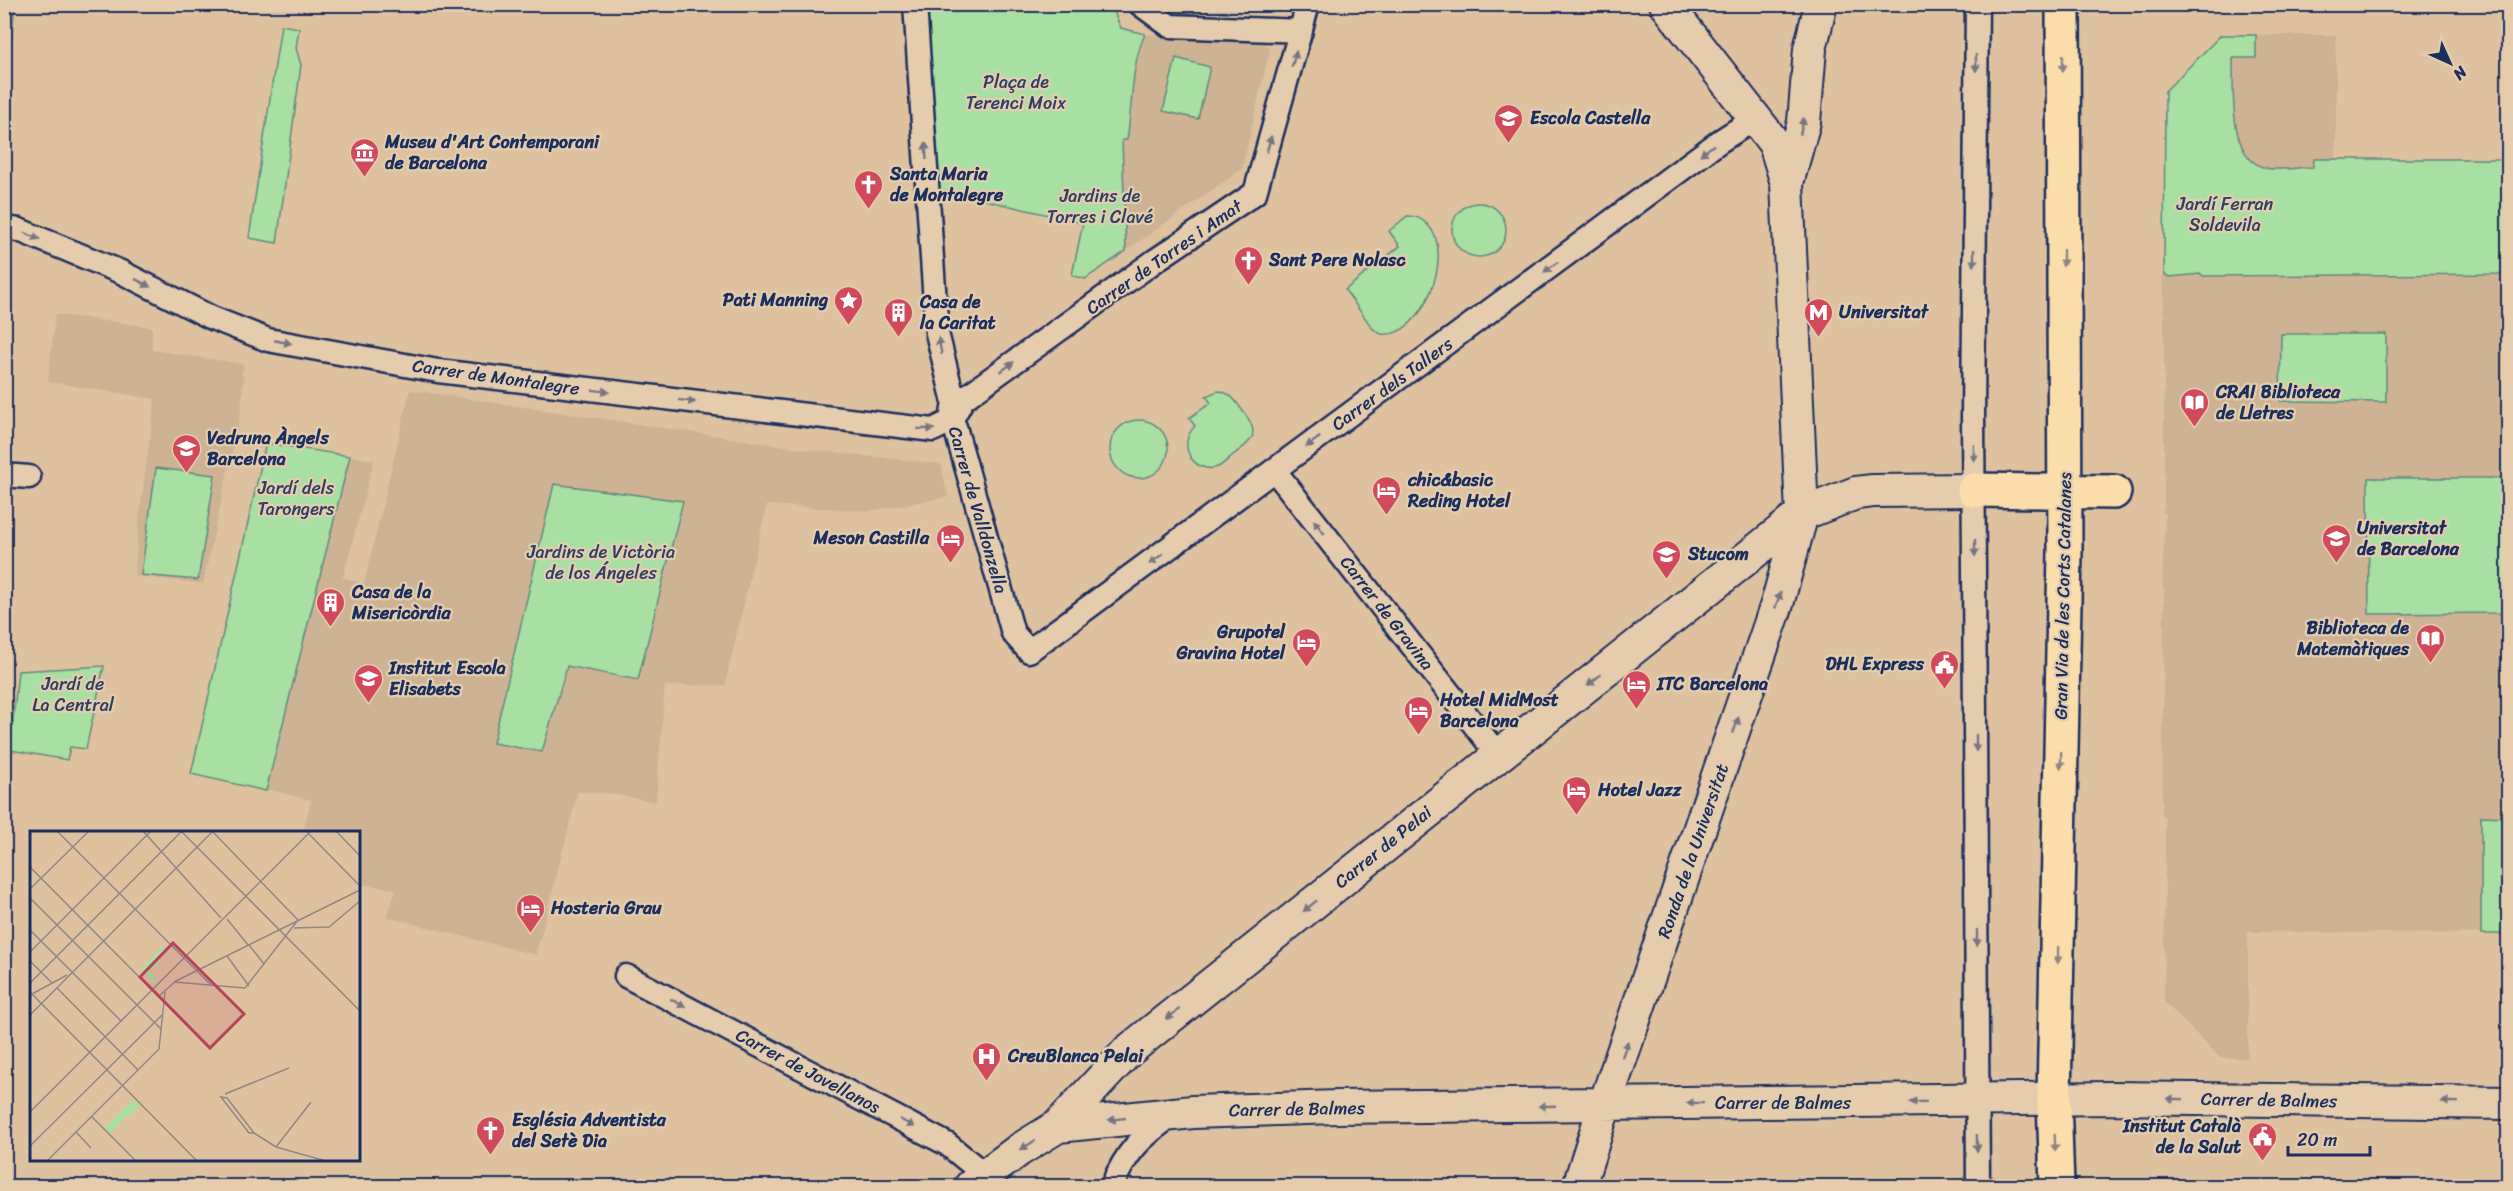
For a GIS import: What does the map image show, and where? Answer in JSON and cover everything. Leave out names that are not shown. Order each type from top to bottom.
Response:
[{"type":"main road","points":[[1666,4],[1775,144],[1787,183]]},
{"type":"main road","points":[[1787,183],[1804,122],[1810,49],[1821,4]]},
{"type":"main road","name":"Gran Via de les Corts Catalanes","points":[[2057,1186],[2054,1099],[2065,492],[2063,4]]},
{"type":"main road","name":"Ronda de la Universitat","points":[[1579,1186],[1605,1104],[1756,667],[1791,558],[1802,514],[1787,183]]},
{"type":"main road","points":[[1974,490],[2114,492]]},
{"type":"main road","name":"Carrer de Pelai","points":[[978,1181],[1058,1126],[1133,1047],[1802,514],[1865,492],[1974,490]]},
{"type":"main road","name":"Carrer de Balmes","points":[[1058,1126],[1175,1114],[1326,1107],[2054,1099],[2508,1103]]},
{"type":"street","name":"Carrer de Valldonzella","points":[[915,4],[937,333],[954,402],[951,421],[955,427],[1013,633],[1029,651]]},
{"type":"street","points":[[1140,4],[1170,26],[1301,31]]},
{"type":"street","name":"Carrer de Torres i Amat","points":[[951,421],[963,399],[1156,260],[1255,193],[1308,4]]},
{"type":"street","points":[[1977,4],[1974,490],[1978,1186]]},
{"type":"street","name":"Carrer dels Tallers","points":[[1029,651],[1720,141],[1756,118]]},
{"type":"street","name":"Carrer de Montalegre","points":[[4,228],[19,230],[121,272],[212,318],[268,340],[438,371],[608,392],[933,430],[951,421]]},
{"type":"street","name":"Carrer de Gravina","points":[[1275,471],[1498,755]]},
{"type":"street","points":[[4,475],[29,477]]},
{"type":"street","name":"Carrer de Jovellanos","points":[[626,976],[947,1144],[978,1181]]},
{"type":"street","points":[[1112,1186],[1130,1151],[1147,1133],[1175,1114]]},
{"type":"shaded area","points":[[1145,34],[1260,40],[1270,49],[1242,169],[1126,251],[1122,140],[1127,140],[1132,111],[1130,89]]},
{"type":"shaded area","name":"Universitat de Barcelona","points":[[2221,35],[2336,35],[2336,159],[2508,159],[2508,934],[2248,932],[2248,1058],[2220,1058],[2164,1002],[2165,820],[2162,815],[2164,590],[2162,586],[2165,514],[2162,512],[2164,506],[2164,316],[2162,311],[2164,309],[2162,277],[2164,274],[2165,91]]},
{"type":"shaded area","name":"Vedruna Àngels Barcelona","points":[[55,314],[152,327],[152,350],[244,364],[241,375],[244,376],[241,411],[203,584],[134,576],[139,518],[155,399],[48,382]]},
{"type":"shaded area","points":[[410,390],[811,450],[941,464],[948,497],[870,511],[767,505],[725,685],[665,686],[656,802],[605,793],[578,792],[536,955],[387,917],[396,889],[360,884],[360,831],[303,831],[311,800],[265,789],[350,456],[374,460],[343,578],[360,582],[363,588]],"holes":[[[643,658],[638,680],[567,666]]]},
{"type":"green space","points":[[4,5],[15,5],[5,100]]},
{"type":"green space","name":"Plaça de Terenci Moix","points":[[922,5],[1111,5],[1121,28],[1145,34],[1134,73],[1127,140],[1122,140],[1126,251],[1085,279],[1072,275],[1083,223],[937,189]]},
{"type":"green space","points":[[281,25],[299,28],[296,48],[301,65],[277,243],[249,238]]},
{"type":"green space","name":"Jardí Ferran Soldevila","points":[[2221,35],[2256,35],[2256,58],[2233,58],[2235,121],[2245,151],[2253,162],[2266,168],[2313,167],[2314,159],[2508,159],[2508,274],[2203,276],[2201,274],[2169,277],[2164,274],[2165,91]]},
{"type":"green space","points":[[1176,58],[1210,67],[1198,119],[1163,111]]},
{"type":"green space","points":[[1474,203],[1484,203],[1494,207],[1502,215],[1506,230],[1502,245],[1494,253],[1484,257],[1474,257],[1464,253],[1456,245],[1452,235],[1452,225],[1456,215],[1464,207]]},
{"type":"green space","points":[[1407,216],[1423,221],[1436,238],[1438,255],[1436,274],[1430,293],[1410,324],[1396,332],[1381,334],[1373,329],[1345,290],[1400,246],[1389,231]]},
{"type":"green space","points":[[2281,334],[2386,334],[2386,402],[2280,401]]},
{"type":"green space","points":[[1218,391],[1234,400],[1250,421],[1252,438],[1220,466],[1202,467],[1195,463],[1187,450],[1189,434],[1195,426],[1189,418],[1211,403],[1206,396]]},
{"type":"green space","points":[[1139,420],[1150,422],[1163,433],[1168,449],[1166,460],[1155,473],[1139,478],[1128,476],[1115,465],[1110,449],[1112,438],[1123,425]]},
{"type":"green space","name":"Jardí dels Tarongers","points":[[266,443],[350,456],[266,791],[191,774]]},
{"type":"green space","points":[[156,468],[215,475],[198,580],[141,575]]},
{"type":"green space","points":[[2368,478],[2503,478],[2508,480],[2508,613],[2369,614]]},
{"type":"green space","name":"Jardins de Victòria de los Ángeles","points":[[554,484],[683,501],[638,680],[567,666],[542,752],[493,743]]},
{"type":"green space","name":"Jardí de La Central","points":[[104,666],[86,749],[70,747],[67,760],[10,750],[18,671]]},
{"type":"green space","points":[[2481,816],[2508,817],[2508,934],[2481,934]]},
{"type":"place","name":"Escola Castella","points":[[1509,144]]},
{"type":"place","name":"Museu d'Art Contemporani de Barcelona","points":[[364,178]]},
{"type":"place","name":"Santa Maria de Montalegre","points":[[869,210]]},
{"type":"place","name":"Sant Pere Nolasc","points":[[1248,286]]},
{"type":"place","name":"Pati Manning","points":[[849,326]]},
{"type":"place","name":"Casa de la Caritat","points":[[899,338]]},
{"type":"place","name":"Universitat","points":[[1818,338]]},
{"type":"place","name":"CRAI Biblioteca de Lletres","points":[[2195,428]]},
{"type":"place","name":"Vedruna Àngels Barcelona","points":[[186,474]]},
{"type":"place","name":"chic&basic Reding Hotel","points":[[1387,516]]},
{"type":"place","name":"Meson Castilla","points":[[950,564]]},
{"type":"place","name":"Universitat de Barcelona","points":[[2336,564]]},
{"type":"place","name":"Stucom","points":[[1667,580]]},
{"type":"place","name":"Casa de la Misericòrdia","points":[[331,628]]},
{"type":"place","name":"Biblioteca de Matemàtiques","points":[[2430,664]]},
{"type":"place","name":"Grupotel Gravina Hotel","points":[[1306,668]]},
{"type":"place","name":"DHL Express","points":[[1945,690]]},
{"type":"place","name":"Institut Escola Elisabets","points":[[368,704]]},
{"type":"place","name":"ITC Barcelona","points":[[1636,710]]},
{"type":"place","name":"Hotel MidMost Barcelona","points":[[1419,736]]},
{"type":"place","name":"Hotel Jazz","points":[[1577,816]]},
{"type":"place","name":"Hosteria Grau","points":[[530,934]]},
{"type":"place","name":"CreuBlanca Pelai","points":[[987,1082]]},
{"type":"place","name":"Església Adventista del Setè Dia","points":[[491,1156]]},
{"type":"place","name":"Institut Català de la Salut","points":[[2262,1162]]},
{"type":"park label","name":"Jardins de Torres i Clavé","points":[[1100,206]]}]
